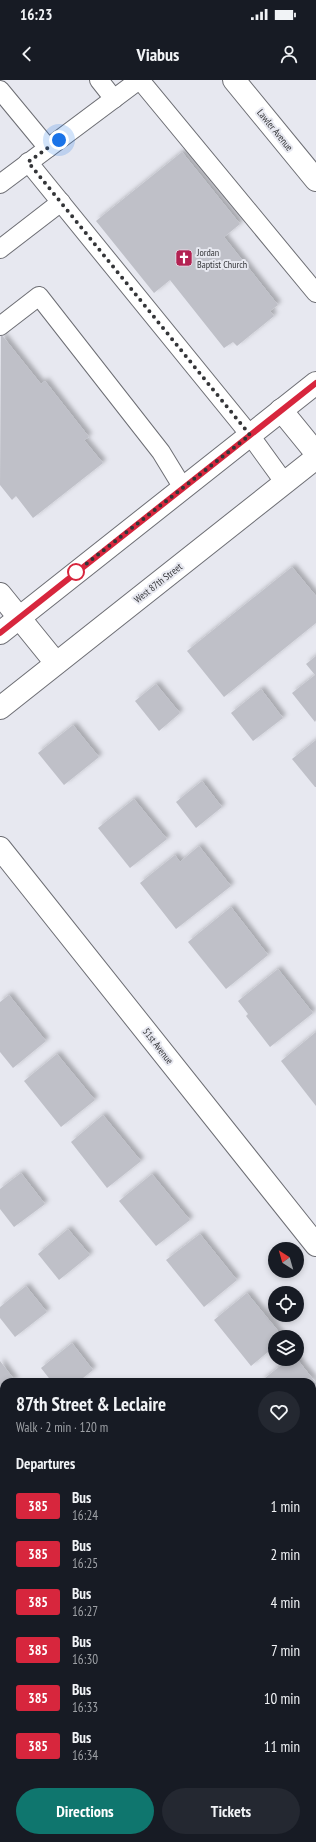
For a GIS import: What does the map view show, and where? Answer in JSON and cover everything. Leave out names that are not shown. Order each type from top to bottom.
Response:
[{"type":"street","name":"Lawler Avenue","points":[[234,80],[316,180]]},
{"type":"street","points":[[0,633],[316,382]]},
{"type":"street","points":[[282,410],[316,453]]},
{"type":"street","name":"West 87th Street","points":[[0,708],[316,458]]},
{"type":"street","points":[[0,594],[56,663]]},
{"type":"street","name":"51st Avenue","points":[[0,848],[316,1245]]},
{"type":"lane","points":[[99,80],[114,99]]},
{"type":"lane","points":[[0,184],[140,80],[316,293]]},
{"type":"lane","points":[[0,90],[48,148]]},
{"type":"lane","points":[[28,162],[250,435],[284,482]]},
{"type":"lane","points":[[0,249],[61,202]]},
{"type":"lane","points":[[0,326],[40,296],[161,452],[183,488]]},
{"type":"building","name":"Jordan Baptist Church","points":[[182,152],[240,224],[224,237],[278,305],[270,311],[274,316],[237,346],[233,342],[224,348],[170,280],[154,293],[96,221]]},
{"type":"building","points":[[1,334],[41,384],[45,381],[89,437],[84,440],[103,463],[33,518],[16,496],[12,500],[0,485]]},
{"type":"building","points":[[292,567],[316,596],[316,623],[224,697],[187,651]]},
{"type":"building","points":[[316,656],[315,722],[292,693],[315,675],[306,664]]},
{"type":"building","points":[[156,684],[180,713],[159,731],[135,701]]},
{"type":"building","points":[[261,689],[283,718],[253,741],[231,713]]},
{"type":"building","points":[[73,725],[99,757],[64,785],[38,753]]},
{"type":"building","points":[[316,740],[316,787],[315,787],[292,759]]},
{"type":"building","points":[[202,781],[222,807],[196,828],[176,802]]},
{"type":"building","points":[[134,799],[167,839],[130,868],[98,828]]},
{"type":"building","points":[[199,846],[231,886],[176,929],[140,883],[175,855],[180,862]]},
{"type":"building","points":[[231,907],[268,955],[226,989],[188,942]]},
{"type":"building","points":[[278,969],[313,1013],[270,1047],[246,1016],[248,1014],[238,1001]]},
{"type":"building","points":[[9,995],[46,1041],[13,1068],[0,1052],[0,1002]]},
{"type":"building","points":[[316,1032],[316,1106],[281,1061]]},
{"type":"building","points":[[57,1054],[95,1100],[61,1127],[24,1081]]},
{"type":"building","points":[[103,1115],[141,1161],[107,1188],[71,1142]]},
{"type":"building","points":[[21,1173],[45,1204],[14,1227],[0,1209],[0,1189]]},
{"type":"building","points":[[152,1174],[190,1220],[156,1246],[119,1201]]},
{"type":"building","points":[[68,1229],[90,1255],[59,1280],[38,1254]]},
{"type":"building","points":[[200,1234],[237,1280],[204,1307],[166,1260]]},
{"type":"building","points":[[26,1286],[47,1312],[15,1337],[0,1318],[0,1307]]},
{"type":"building","points":[[247,1293],[268,1319],[268,1322],[271,1322],[277,1330],[268,1330],[268,1352],[251,1366],[214,1320]]},
{"type":"building","points":[[72,1343],[93,1370],[83,1378],[49,1378],[41,1368]]},
{"type":"building","points":[[0,1361],[13,1378],[0,1378]]},
{"type":"building","points":[[280,1366],[303,1366],[312,1378],[265,1378]]},
{"type":"bus line","name":"385","points":[[0,633],[316,383]]},
{"type":"place","name":"Jordan Baptist Church","points":[[184,258]]},
{"type":"route","points":[[59,140],[28,162],[250,435],[76,572]]}]
